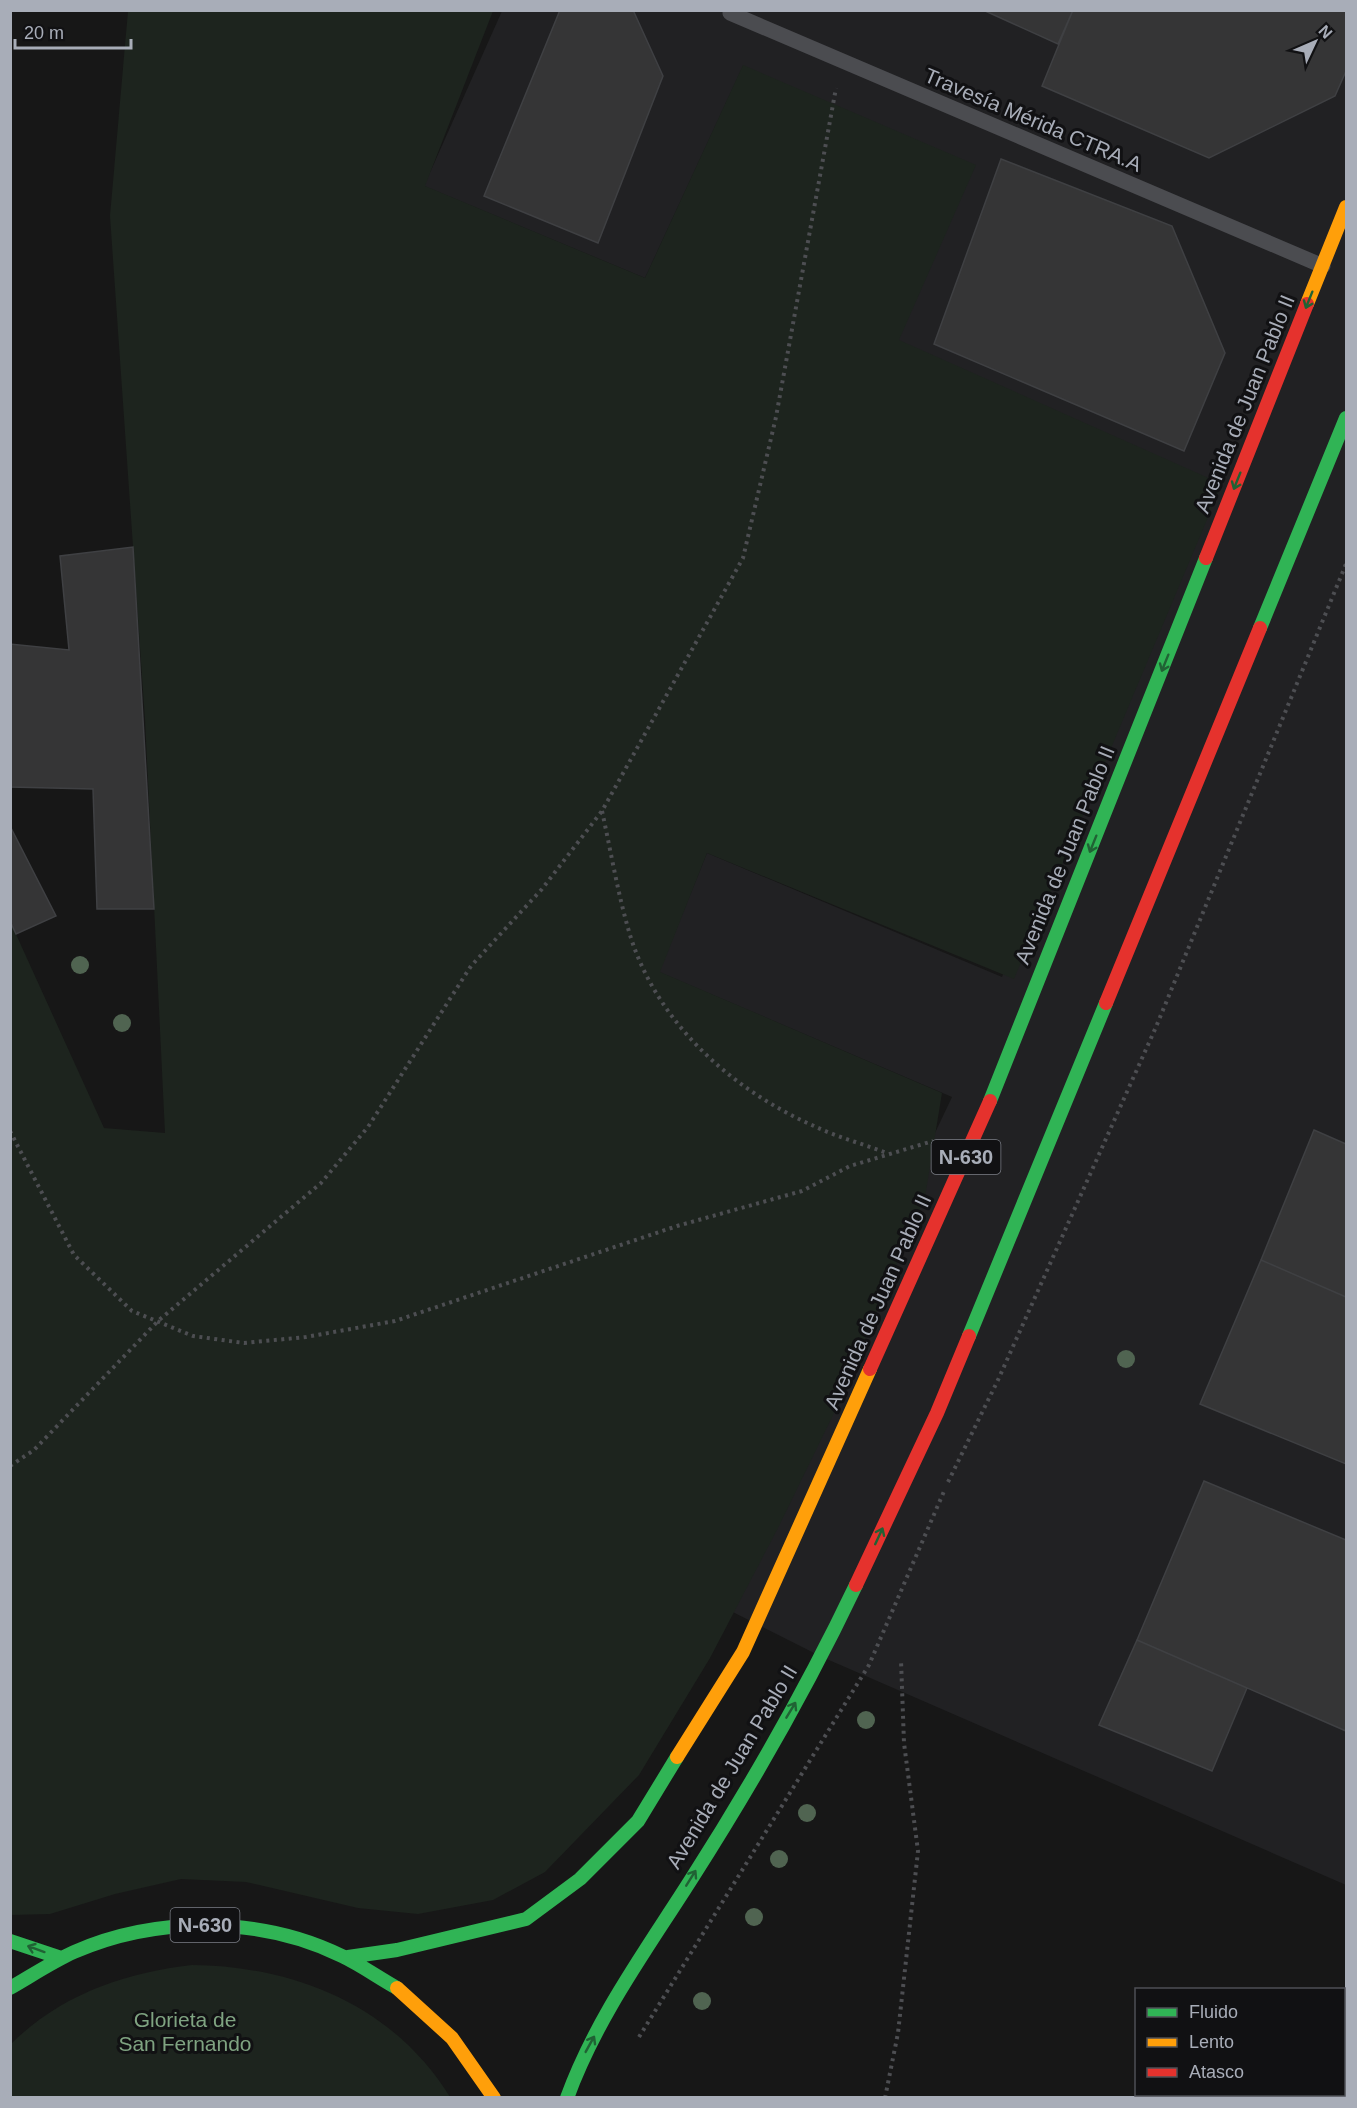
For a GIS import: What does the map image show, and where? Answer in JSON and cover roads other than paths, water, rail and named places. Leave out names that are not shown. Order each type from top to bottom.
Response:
[{"type":"highway","name":"Avenida de Juan Pablo II","points":[[348,1957],[397,1950],[526,1919],[580,1879],[638,1821],[743,1652],[979,1128],[1347,207]]},
{"type":"highway","name":"Avenida de Juan Pablo II","points":[[567,2097],[580,2062],[614,2000],[694,1875],[822,1657],[937,1413],[1347,418]]},
{"type":"highway","name":"N-630","points":[[10,1988],[61,1958],[127,1934],[196,1924],[265,1930],[316,1944],[348,1957],[393,1983],[433,2016],[468,2055],[494,2097]]},
{"type":"highway","points":[[10,1941],[61,1958]]},
{"type":"lane","name":"Travesía Mérida CTRA.A","points":[[731,10],[730,14],[1323,266]]},
{"type":"park label","name":"Glorieta de San Fernando","points":[[185,2032]]}]
